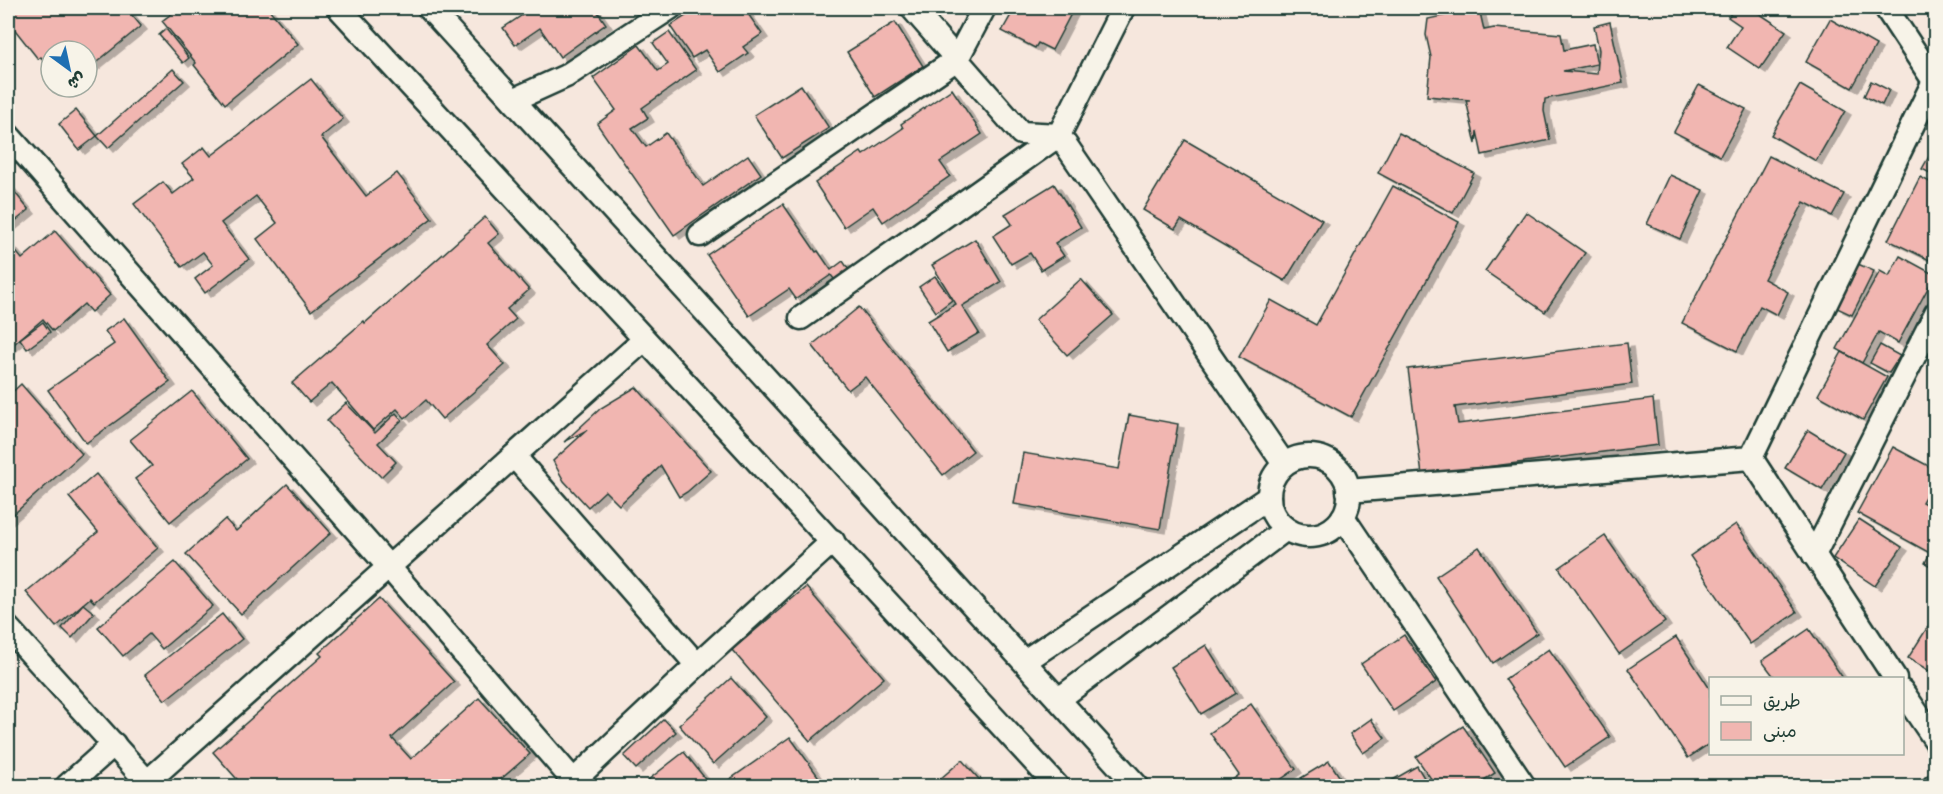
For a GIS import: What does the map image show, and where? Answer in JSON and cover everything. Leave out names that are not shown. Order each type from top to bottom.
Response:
[{"type":"street","points":[[339,8],[1057,786]]},
{"type":"street","points":[[429,8],[1137,786]]},
{"type":"street","points":[[513,100],[566,76],[670,8]]},
{"type":"street","points":[[912,8],[1021,133],[1059,135]]},
{"type":"street","points":[[700,235],[957,59],[984,8]]},
{"type":"street","points":[[801,318],[1059,135],[1123,8]]},
{"type":"street","points":[[1751,458],[1935,82],[1886,8]]},
{"type":"street","points":[[8,135],[388,566],[573,785],[697,665],[833,541]]},
{"type":"street","points":[[1059,135],[1284,464]]},
{"type":"street","points":[[1814,555],[1935,313]]},
{"type":"street","points":[[8,628],[149,784],[388,566],[644,340]]},
{"type":"street","points":[[514,456],[697,665]]},
{"type":"street","points":[[1297,458],[1324,459],[1336,466],[1344,477],[1348,490],[1348,504],[1343,517],[1333,527],[1322,533],[1310,536],[1298,535],[1277,521],[1271,510],[1270,485],[1276,473],[1284,464],[1297,458]]},
{"type":"street","points":[[1348,490],[1751,458]]},
{"type":"street","points":[[1751,458],[1893,677]]},
{"type":"street","points":[[1025,661],[1269,497]]},
{"type":"street","points":[[1343,517],[1524,786]]},
{"type":"street","points":[[1059,699],[1286,529]]},
{"type":"street","points":[[1904,694],[1935,741]]},
{"type":"street","points":[[67,786],[114,744]]},
{"type":"building","points":[[8,8],[126,8],[141,26],[99,60],[99,39],[39,39],[38,59],[8,21]]},
{"type":"building","points":[[179,8],[268,8],[298,44],[225,104],[162,21]]},
{"type":"building","points":[[533,8],[595,8],[606,24],[560,57],[540,28],[515,45],[503,28]]},
{"type":"building","points":[[698,8],[744,8],[762,34],[743,47],[748,53],[720,72],[705,50],[692,58],[670,26]]},
{"type":"building","points":[[1015,8],[1074,8],[1052,50],[1038,43],[1035,48],[1002,31]]},
{"type":"building","points":[[1479,8],[1484,30],[1494,28],[1561,34],[1564,50],[1593,44],[1597,64],[1563,71],[1597,74],[1599,50],[1594,26],[1610,22],[1623,83],[1545,99],[1544,111],[1550,140],[1482,155],[1477,131],[1476,144],[1466,100],[1470,100],[1427,96],[1431,57],[1426,35],[1428,19]]},
{"type":"building","points":[[1735,8],[1751,8],[1786,31],[1760,69],[1727,47],[1741,26],[1728,17]]},
{"type":"building","points":[[1830,19],[1876,45],[1852,88],[1806,62]]},
{"type":"building","points":[[895,22],[923,66],[875,97],[847,52]]},
{"type":"building","points":[[166,29],[189,58],[183,63],[159,35]]},
{"type":"building","points":[[669,32],[696,70],[642,108],[648,118],[632,128],[646,147],[666,133],[703,186],[748,155],[761,174],[674,235],[597,124],[616,110],[593,78],[639,45],[658,71],[668,64],[653,43]]},
{"type":"building","points":[[173,69],[184,81],[108,148],[97,136]]},
{"type":"building","points":[[311,79],[343,119],[321,137],[366,196],[397,173],[432,218],[311,311],[257,239],[277,223],[256,196],[221,223],[249,259],[205,293],[195,279],[213,265],[203,252],[182,267],[134,204],[163,182],[173,194],[194,178],[182,164],[204,147],[211,156]]},
{"type":"building","points":[[1871,81],[1889,90],[1882,105],[1864,96]]},
{"type":"building","points":[[801,85],[829,128],[782,158],[754,115]]},
{"type":"building","points":[[1699,85],[1746,109],[1720,156],[1674,132]]},
{"type":"building","points":[[1800,85],[1845,111],[1816,161],[1771,135]]},
{"type":"building","points":[[952,89],[982,134],[940,162],[950,176],[883,222],[873,207],[844,227],[815,183],[861,152],[863,155],[903,128],[901,124]]},
{"type":"building","points":[[76,110],[97,136],[79,150],[59,124]]},
{"type":"building","points":[[1399,133],[1474,173],[1453,213],[1378,173]]},
{"type":"building","points":[[1185,140],[1322,220],[1285,281],[1181,220],[1175,229],[1143,210]]},
{"type":"building","points":[[1936,144],[1936,176],[1922,169]]},
{"type":"building","points":[[1769,156],[1844,194],[1832,216],[1804,202],[1764,279],[1788,292],[1777,315],[1760,306],[1737,351],[1682,323]]},
{"type":"building","points":[[1670,175],[1703,190],[1680,239],[1647,224]]},
{"type":"building","points":[[1920,177],[1936,185],[1936,263],[1888,240]]},
{"type":"building","points":[[8,184],[29,210],[8,227]]},
{"type":"building","points":[[1054,184],[1081,227],[1055,243],[1064,256],[1041,270],[1030,253],[1011,264],[993,236],[1012,224],[1005,214]]},
{"type":"building","points":[[1393,186],[1459,222],[1351,417],[1239,357],[1271,300],[1316,325]]},
{"type":"building","points":[[783,204],[831,270],[843,261],[851,273],[837,283],[831,275],[796,299],[789,289],[749,316],[707,255]]},
{"type":"building","points":[[1526,212],[1585,253],[1545,312],[1485,271]]},
{"type":"building","points":[[485,217],[499,234],[488,243],[529,290],[507,309],[516,319],[487,345],[505,365],[442,419],[426,400],[405,418],[397,409],[373,430],[332,383],[309,402],[292,383],[364,321],[365,323]]},
{"type":"building","points":[[55,231],[110,295],[91,312],[84,304],[53,331],[43,319],[8,349],[8,244],[22,259]]},
{"type":"building","points":[[975,239],[1001,282],[962,306],[979,333],[947,352],[928,321],[956,304],[932,265]]},
{"type":"building","points":[[1900,256],[1935,275],[1898,343],[1879,332],[1862,363],[1837,349],[1880,271],[1889,276]]},
{"type":"building","points":[[1858,264],[1874,271],[1852,315],[1837,308]]},
{"type":"building","points":[[935,276],[952,300],[936,312],[919,287]]},
{"type":"building","points":[[1081,279],[1113,315],[1067,355],[1035,320]]},
{"type":"building","points":[[859,307],[973,451],[943,475],[865,377],[848,390],[812,345]]},
{"type":"building","points":[[124,318],[170,382],[86,443],[48,390],[114,344],[105,331]]},
{"type":"building","points":[[43,322],[50,332],[27,349],[20,339]]},
{"type":"building","points":[[1627,343],[1632,384],[1455,407],[1458,424],[1653,399],[1658,445],[1422,475],[1408,369]]},
{"type":"building","points":[[1880,345],[1900,356],[1889,373],[1870,363]]},
{"type":"building","points":[[1842,352],[1887,377],[1863,420],[1818,395]]},
{"type":"building","points":[[21,384],[82,454],[8,519],[8,396]]},
{"type":"building","points":[[636,387],[711,471],[679,497],[661,466],[619,505],[605,491],[588,507],[564,481],[553,461],[587,430],[564,442],[601,408]]},
{"type":"building","points":[[192,391],[247,459],[170,522],[135,479],[152,466],[130,440]]},
{"type":"building","points":[[346,403],[375,433],[396,413],[402,420],[378,443],[396,462],[381,477],[327,421]]},
{"type":"building","points":[[1129,415],[1178,424],[1160,529],[1014,504],[1023,453],[1119,469]]},
{"type":"building","points":[[1808,430],[1844,452],[1822,490],[1785,468]]},
{"type":"building","points":[[1893,447],[1936,470],[1936,477],[1922,502],[1936,510],[1936,569],[1925,563],[1930,553],[1857,513]]},
{"type":"building","points":[[96,474],[158,548],[94,602],[90,598],[56,627],[26,592],[98,532],[69,497]]},
{"type":"building","points":[[287,484],[331,533],[241,614],[186,554],[225,519],[236,531]]},
{"type":"building","points":[[1859,519],[1902,547],[1875,586],[1833,558]]},
{"type":"building","points":[[1736,524],[1797,612],[1750,644],[1690,556]]},
{"type":"building","points":[[1605,536],[1665,622],[1619,654],[1559,568]]},
{"type":"building","points":[[1479,547],[1537,633],[1493,663],[1436,576]]},
{"type":"building","points":[[175,562],[213,606],[162,649],[149,634],[123,656],[98,627]]},
{"type":"building","points":[[806,587],[884,678],[810,741],[732,650]]},
{"type":"building","points":[[379,599],[454,682],[392,738],[411,759],[479,698],[530,754],[493,786],[243,786],[213,752],[322,656],[319,653]]},
{"type":"building","points":[[83,604],[94,613],[72,638],[62,628]]},
{"type":"building","points":[[222,614],[242,639],[165,700],[145,675]]},
{"type":"building","points":[[1936,614],[1936,675],[1908,658]]},
{"type":"building","points":[[1809,629],[1842,677],[1774,677],[1762,661]]},
{"type":"building","points":[[1404,635],[1436,682],[1393,711],[1361,664]]},
{"type":"building","points":[[1676,637],[1709,687],[1709,744],[1688,758],[1628,669]]},
{"type":"building","points":[[1206,645],[1236,693],[1201,714],[1171,667]]},
{"type":"building","points":[[1549,649],[1610,737],[1565,767],[1505,679]]},
{"type":"building","points":[[731,678],[766,717],[713,764],[679,725]]},
{"type":"building","points":[[1251,704],[1296,769],[1271,786],[1226,786],[1239,775],[1210,733]]},
{"type":"building","points":[[664,719],[676,732],[636,769],[624,756]]},
{"type":"building","points":[[1371,719],[1385,738],[1363,753],[1350,734]]},
{"type":"building","points":[[1463,726],[1495,773],[1475,786],[1446,786],[1444,783],[1436,786],[1416,757]]},
{"type":"building","points":[[790,737],[823,783],[818,786],[734,786],[729,780]]},
{"type":"building","points":[[684,752],[711,786],[654,786],[648,780]]},
{"type":"building","points":[[962,760],[985,786],[932,786]]},
{"type":"building","points":[[1329,761],[1343,782],[1336,786],[1306,786],[1301,778]]},
{"type":"building","points":[[1417,766],[1429,786],[1384,785]]}]
